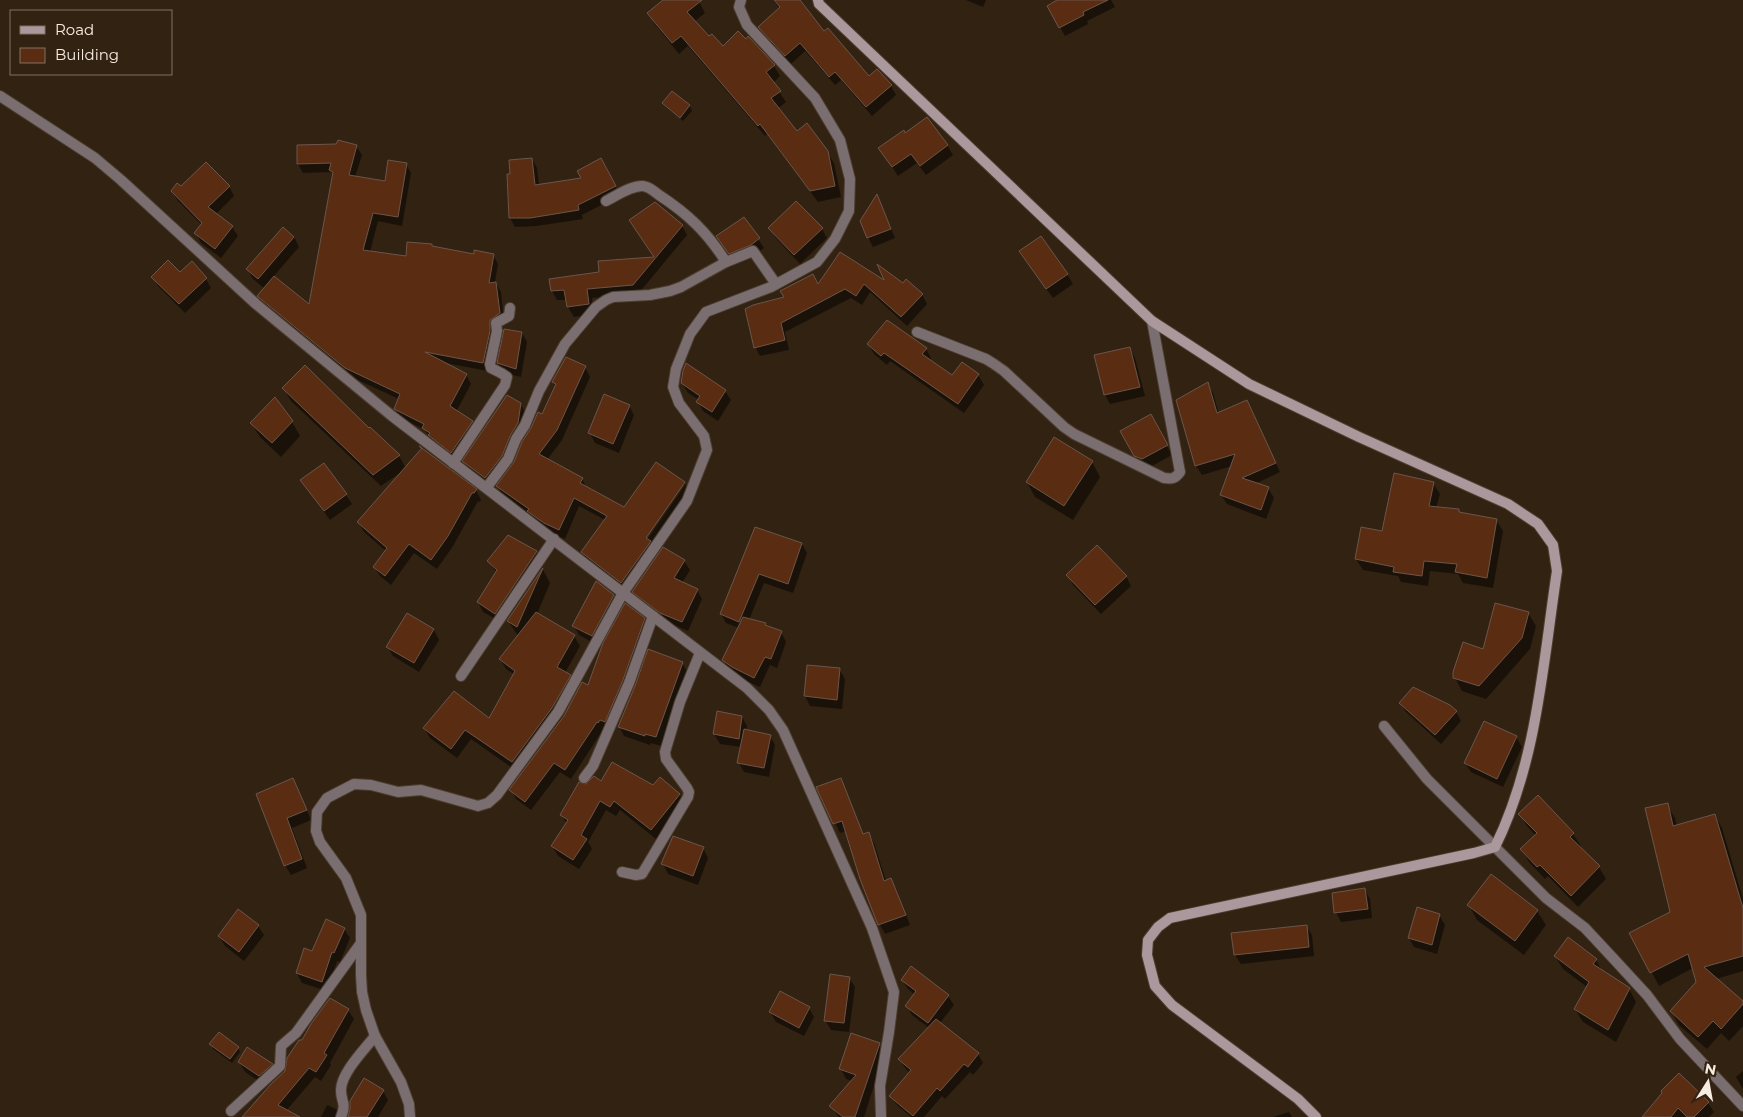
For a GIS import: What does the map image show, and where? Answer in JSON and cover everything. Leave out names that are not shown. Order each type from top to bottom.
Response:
[{"type":"street","points":[[410,1117],[409,1104],[401,1082],[375,1036],[366,1010],[362,992],[362,915],[346,878],[320,842],[316,831],[317,812],[327,798],[354,784],[371,785],[398,792],[421,790],[478,806],[488,803],[497,795],[558,712],[623,593],[687,502],[707,450],[704,436],[679,403],[673,387],[676,369],[690,334],[706,312],[776,284],[817,262],[836,239],[849,211],[850,179],[840,140],[815,98],[747,24],[739,6],[741,0]]},
{"type":"street","points":[[818,0],[819,4],[838,23],[1152,321],[1250,384],[1359,437],[1508,504],[1538,524],[1553,545],[1557,571],[1534,728],[1506,824],[1495,847],[1170,918],[1158,927],[1148,940],[1147,954],[1155,986],[1172,1005],[1298,1099],[1316,1117]]},
{"type":"street","points":[[0,96],[95,158],[134,191],[256,304],[392,416],[748,688],[769,710],[783,730],[872,928],[894,992],[880,1086],[881,1117]]},
{"type":"street","points":[[606,201],[641,186],[649,188],[700,226],[726,262]]},
{"type":"street","points":[[487,488],[508,459],[539,391],[565,344],[601,302],[613,297],[661,293],[681,287],[726,262],[752,251],[776,284]]},
{"type":"street","points":[[453,462],[505,385],[507,377],[491,368],[490,364],[497,331],[496,323],[509,316],[510,308]]},
{"type":"street","points":[[917,332],[986,359],[1004,371],[1074,434],[1164,478],[1172,479],[1177,477],[1180,472],[1152,321]]},
{"type":"street","points":[[460,676],[554,539]]},
{"type":"street","points":[[584,778],[593,766],[629,682],[653,616]]},
{"type":"street","points":[[622,872],[636,876],[642,874],[688,797],[689,792],[687,788],[666,759],[665,752],[680,702],[700,652]]},
{"type":"street","points":[[1384,726],[1427,779],[1546,898],[1585,928],[1647,995],[1680,1039],[1743,1106]]},
{"type":"street","points":[[231,1111],[280,1066],[281,1046],[296,1033],[362,943]]},
{"type":"street","points":[[341,1117],[345,1107],[340,1090],[346,1074],[375,1036]]},
{"type":"building","points":[[663,0],[702,0],[687,12],[709,36],[712,34],[723,46],[738,31],[746,39],[748,36],[775,65],[766,72],[781,91],[771,98],[797,131],[807,123],[828,151],[835,186],[810,191],[760,124],[758,126],[681,36],[672,43],[647,13]]},
{"type":"building","points":[[774,0],[800,0],[824,31],[828,28],[869,76],[877,69],[892,85],[866,107],[835,72],[829,77],[800,43],[785,56],[758,27],[780,7]]},
{"type":"building","points":[[1057,0],[1108,0],[1083,12],[1084,15],[1059,28],[1047,6]]},
{"type":"building","points":[[672,91],[690,105],[680,118],[662,103]]},
{"type":"building","points":[[927,117],[948,145],[920,166],[911,154],[892,167],[878,148],[904,130],[905,133]]},
{"type":"building","points":[[338,140],[357,145],[349,175],[385,181],[388,160],[407,163],[398,217],[373,213],[363,250],[406,256],[407,242],[432,244],[432,246],[474,254],[474,250],[494,254],[489,283],[496,282],[500,313],[490,320],[490,331],[483,363],[425,352],[467,374],[450,406],[473,421],[451,453],[428,435],[430,433],[422,428],[424,424],[394,409],[400,394],[345,368],[257,296],[274,276],[309,304],[333,172],[329,170],[331,163],[297,164],[297,145],[336,144]]},
{"type":"building","points":[[532,158],[535,185],[581,178],[577,171],[601,158],[616,186],[578,205],[579,210],[530,218],[509,218],[507,174],[510,174],[509,160]]},
{"type":"building","points":[[206,162],[230,186],[208,207],[233,226],[215,249],[194,233],[202,223],[171,191],[177,183],[181,186]]},
{"type":"building","points":[[877,194],[891,229],[867,238],[860,221]]},
{"type":"building","points":[[796,201],[823,228],[794,255],[768,228]]},
{"type":"building","points":[[655,202],[683,225],[633,285],[587,289],[589,304],[567,307],[564,290],[551,291],[549,279],[599,272],[598,261],[654,257],[629,220]]},
{"type":"building","points":[[744,217],[760,238],[751,245],[729,254],[716,236]]},
{"type":"building","points":[[283,227],[294,237],[258,279],[246,269]]},
{"type":"building","points":[[1041,236],[1068,274],[1046,289],[1019,251]]},
{"type":"building","points":[[840,252],[884,280],[877,264],[903,283],[906,279],[923,294],[901,317],[864,284],[856,296],[845,289],[781,323],[785,340],[754,348],[745,309],[784,297],[780,291],[813,274],[818,284]]},
{"type":"building","points":[[168,260],[180,272],[192,261],[207,278],[179,304],[151,277]]},
{"type":"building","points":[[887,320],[927,348],[922,354],[952,375],[962,362],[979,374],[958,404],[884,353],[881,356],[867,344]]},
{"type":"building","points":[[504,329],[522,332],[516,369],[497,363]]},
{"type":"building","points":[[1130,347],[1140,387],[1104,395],[1094,355]]},
{"type":"building","points":[[566,357],[586,366],[557,430],[539,454],[583,478],[580,483],[624,507],[656,462],[685,482],[646,538],[651,541],[621,583],[581,552],[607,516],[574,498],[559,530],[544,523],[527,511],[529,509],[496,486],[514,462],[538,412],[542,414],[556,384],[552,382]]},
{"type":"building","points":[[686,363],[726,390],[712,412],[696,402],[700,396],[681,383]]},
{"type":"building","points":[[305,365],[369,428],[400,455],[373,475],[282,388]]},
{"type":"building","points":[[1208,382],[1217,413],[1247,400],[1276,463],[1242,478],[1269,487],[1261,510],[1220,495],[1235,454],[1195,466],[1176,400]]},
{"type":"building","points":[[604,394],[630,405],[613,444],[588,433]]},
{"type":"building","points":[[507,395],[521,403],[518,423],[510,436],[502,456],[485,478],[462,461]]},
{"type":"building","points":[[275,397],[293,421],[272,443],[250,423]]},
{"type":"building","points":[[1151,414],[1168,445],[1142,459],[1134,456],[1120,431]]},
{"type":"building","points":[[1054,437],[1093,461],[1064,506],[1026,482]]},
{"type":"building","points":[[422,448],[477,489],[472,493],[448,536],[431,560],[409,544],[385,576],[373,567],[387,548],[357,522]]},
{"type":"building","points":[[324,463],[347,494],[324,511],[300,480]]},
{"type":"building","points":[[1394,473],[1434,482],[1429,506],[1459,509],[1459,512],[1497,519],[1487,578],[1455,572],[1457,564],[1424,561],[1422,576],[1393,572],[1394,567],[1355,559],[1361,527],[1382,531]]},
{"type":"building","points":[[755,527],[802,543],[788,584],[759,574],[739,622],[720,614]]},
{"type":"building","points":[[508,535],[537,551],[495,614],[477,602],[497,570],[487,561]]},
{"type":"building","points":[[1097,545],[1127,576],[1095,605],[1066,575]]},
{"type":"building","points":[[663,547],[685,560],[674,578],[698,589],[682,622],[660,613],[632,592]]},
{"type":"building","points":[[543,568],[517,627],[507,621]]},
{"type":"building","points":[[596,581],[614,595],[592,636],[572,626]]},
{"type":"building","points":[[625,603],[645,618],[623,680],[605,722],[600,720],[597,722],[565,770],[554,763],[525,802],[509,790],[564,716],[582,682],[588,685],[603,643]]},
{"type":"building","points":[[1495,603],[1529,612],[1522,638],[1479,686],[1453,678],[1453,672],[1463,642],[1483,649]]},
{"type":"building","points":[[536,612],[575,635],[557,667],[571,675],[552,708],[512,762],[465,730],[451,749],[423,728],[454,691],[489,718],[515,671],[499,659]]},
{"type":"building","points":[[407,613],[434,629],[414,663],[386,647]]},
{"type":"building","points":[[743,617],[766,623],[765,625],[782,631],[771,659],[765,657],[754,678],[722,660]]},
{"type":"building","points":[[648,649],[683,662],[656,737],[645,734],[645,736],[618,727]]},
{"type":"building","points":[[807,665],[840,668],[837,700],[804,696]]},
{"type":"building","points":[[1413,687],[1450,705],[1457,711],[1435,735],[1399,703]]},
{"type":"building","points":[[717,711],[742,716],[739,739],[713,734]]},
{"type":"building","points":[[1484,721],[1517,736],[1497,779],[1464,763]]},
{"type":"building","points":[[744,729],[771,735],[764,768],[737,763]]},
{"type":"building","points":[[612,762],[653,785],[660,777],[680,794],[651,830],[614,801],[610,807],[600,801],[581,835],[587,839],[573,860],[551,846],[568,820],[560,815],[579,782],[586,784],[594,776],[601,781]]},
{"type":"building","points":[[293,778],[307,810],[287,818],[302,859],[284,866],[256,794]]},
{"type":"building","points":[[841,778],[863,834],[869,832],[884,881],[891,878],[906,915],[878,925],[860,879],[842,821],[833,824],[816,787]]},
{"type":"building","points":[[1538,795],[1574,833],[1570,837],[1600,866],[1571,896],[1540,865],[1537,867],[1520,849],[1537,833],[1518,814]]},
{"type":"building","points":[[1668,803],[1673,826],[1715,814],[1743,908],[1743,956],[1704,967],[1743,1001],[1743,1004],[1721,1029],[1713,1021],[1698,1037],[1670,1011],[1696,982],[1688,954],[1650,973],[1629,933],[1670,912],[1645,808]]},
{"type":"building","points":[[673,836],[704,847],[693,876],[661,864]]},
{"type":"building","points":[[1491,874],[1538,910],[1515,941],[1467,905]]},
{"type":"building","points":[[1365,888],[1368,909],[1334,913],[1332,893]]},
{"type":"building","points":[[1417,907],[1440,914],[1432,945],[1408,938]]},
{"type":"building","points":[[238,909],[259,925],[239,952],[218,936]]},
{"type":"building","points":[[326,919],[345,928],[334,953],[332,952],[322,982],[296,973],[304,948],[312,951]]},
{"type":"building","points":[[1307,925],[1309,947],[1234,955],[1231,933]]},
{"type":"building","points":[[1568,937],[1597,959],[1593,964],[1630,988],[1608,1030],[1574,1009],[1589,982],[1554,956]]},
{"type":"building","points":[[911,966],[949,995],[928,1023],[905,1006],[916,991],[901,980]]},
{"type":"building","points":[[830,974],[850,977],[844,1023],[824,1021]]},
{"type":"building","points":[[780,991],[810,1007],[799,1028],[769,1012]]},
{"type":"building","points":[[330,998],[349,1009],[324,1053],[327,1055],[316,1072],[309,1068],[278,1105],[300,1117],[242,1117],[285,1071],[287,1058],[299,1040],[302,1040]]},
{"type":"building","points":[[936,1019],[979,1053],[968,1067],[964,1064],[940,1091],[937,1088],[913,1116],[889,1096],[911,1070],[898,1059]]},
{"type":"building","points":[[219,1032],[239,1047],[230,1059],[209,1044]]},
{"type":"building","points":[[851,1033],[880,1043],[855,1117],[843,1117],[829,1106],[856,1075],[839,1069]]},
{"type":"building","points":[[247,1047],[273,1064],[259,1076],[238,1062]]},
{"type":"building","points":[[1679,1073],[1709,1102],[1694,1117],[1687,1117],[1678,1108],[1671,1117],[1642,1117],[1662,1093],[1661,1091]]},
{"type":"building","points":[[364,1078],[384,1090],[367,1117],[348,1117],[350,1101]]}]
